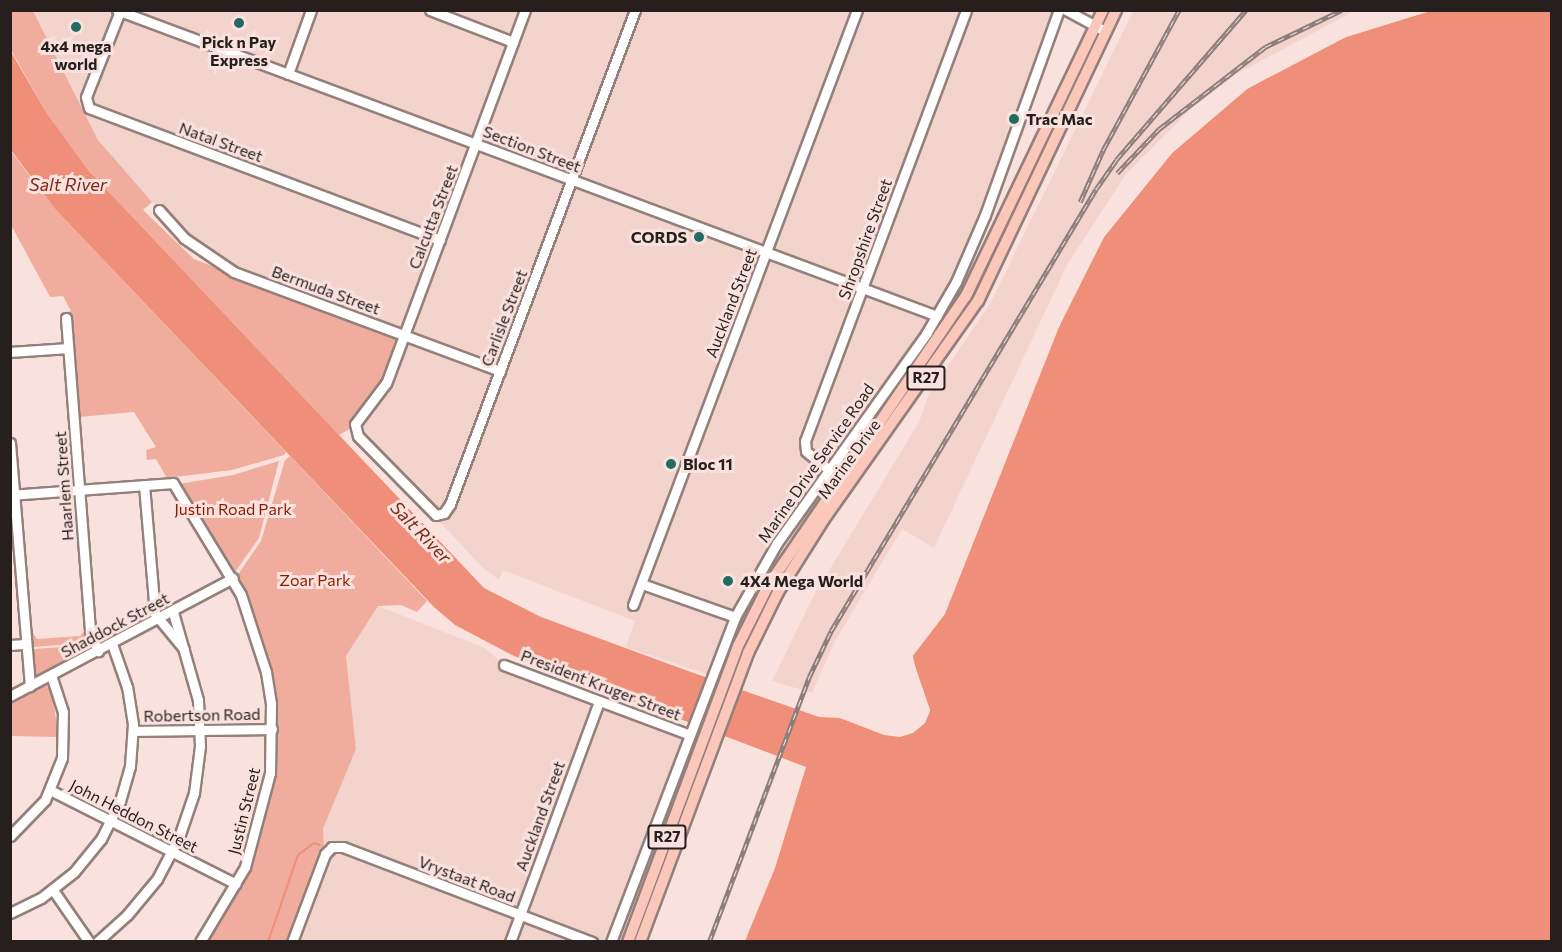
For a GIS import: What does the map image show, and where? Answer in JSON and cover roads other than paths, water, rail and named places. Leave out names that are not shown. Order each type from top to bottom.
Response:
[{"type":"main road","name":"Marine Drive","points":[[640,942],[712,735],[731,666],[768,586],[791,548],[966,296],[1103,10]]},
{"type":"main road","name":"Marine Drive","points":[[628,942],[712,735],[768,611],[799,556],[978,301],[1116,10]]},
{"type":"street","points":[[288,74],[311,10]]},
{"type":"street","points":[[430,10],[513,42]]},
{"type":"street","name":"Calcutta Street","points":[[354,427],[384,388],[525,10]]},
{"type":"street","name":"Carlisle Street","points":[[354,427],[358,436],[429,511],[441,514],[450,504],[635,10]]},
{"type":"street","name":"Auckland Street","points":[[633,605],[857,10]]},
{"type":"street","name":"Shropshire Street","points":[[828,469],[806,451],[805,441],[966,10]]},
{"type":"street","name":"Marine Drive Service Road","points":[[611,942],[715,661],[735,617],[777,543],[936,316],[970,254],[1059,10]]},
{"type":"street","points":[[1066,10],[1106,31]]},
{"type":"street","name":"Section Street","points":[[118,11],[936,316]]},
{"type":"street","name":"Natal Street","points":[[118,11],[86,97],[89,108],[440,240]]},
{"type":"street","name":"Bermuda Street","points":[[159,210],[192,244],[234,272],[500,371]]},
{"type":"street","name":"Haarlem Street","points":[[66,318],[90,632],[98,651]]},
{"type":"street","points":[[10,352],[68,348]]},
{"type":"street","points":[[10,443],[30,686]]},
{"type":"street","name":"Justin Street","points":[[144,485],[173,483],[233,578],[253,622],[264,661],[272,729],[268,789],[253,846],[236,884],[200,942]]},
{"type":"street","points":[[13,495],[144,485],[157,621],[185,651]]},
{"type":"street","name":"Shaddock Street","points":[[10,696],[157,621],[233,578]]},
{"type":"street","points":[[642,584],[735,617]]},
{"type":"street","points":[[97,942],[138,903],[173,852],[194,793],[200,730],[196,685],[173,612]]},
{"type":"street","points":[[10,645],[26,644]]},
{"type":"street","points":[[10,914],[53,890],[84,862],[112,821],[128,774],[133,731],[127,687],[112,644]]},
{"type":"street","name":"President Kruger Street","points":[[504,665],[599,701],[690,730]]},
{"type":"street","points":[[10,836],[32,817],[50,790],[62,758],[64,734],[60,701],[51,675]]},
{"type":"street","name":"Auckland Street","points":[[510,942],[599,701]]},
{"type":"street","name":"Robertson Road","points":[[133,731],[272,729]]},
{"type":"street","name":"John Heddon Street","points":[[50,790],[236,884]]},
{"type":"street","name":"Vrystaat Road","points":[[292,942],[325,854],[332,847],[343,847],[592,942]]},
{"type":"street","points":[[53,890],[89,942]]},
{"type":"water","name":"Salt River","points":[[1430,11],[1551,11],[1551,941],[745,941],[775,868],[806,767],[514,656],[455,625],[434,607],[55,209],[11,150],[10,50],[46,112],[89,171],[484,588],[541,617],[688,671],[819,717],[840,718],[900,737],[925,723],[930,710],[912,657],[945,614],[1063,317],[1104,237],[1172,153],[1247,89],[1346,37]]},
{"type":"waterway","points":[[268,942],[298,855],[314,843],[320,845]]},
{"type":"railway","points":[[1080,202],[1103,150],[1179,10]]},
{"type":"railway","points":[[709,942],[809,677],[831,631],[1096,189],[1116,160],[1246,10]]},
{"type":"railway","points":[[1117,173],[1159,129],[1265,47],[1342,10]]},
{"type":"place","name":"Pick n Pay Express","points":[[239,23]]},
{"type":"place","name":"4x4 mega world","points":[[76,27]]},
{"type":"place","name":"Trac Mac","points":[[1014,119]]},
{"type":"place","name":"CORDS","points":[[699,237]]},
{"type":"place","name":"Bloc 11","points":[[671,464]]},
{"type":"place","name":"4X4 Mega World","points":[[728,581]]},
{"type":"park label","name":"Justin Road Park","points":[[233,509]]},
{"type":"park label","name":"Zoar Park","points":[[315,580]]}]
